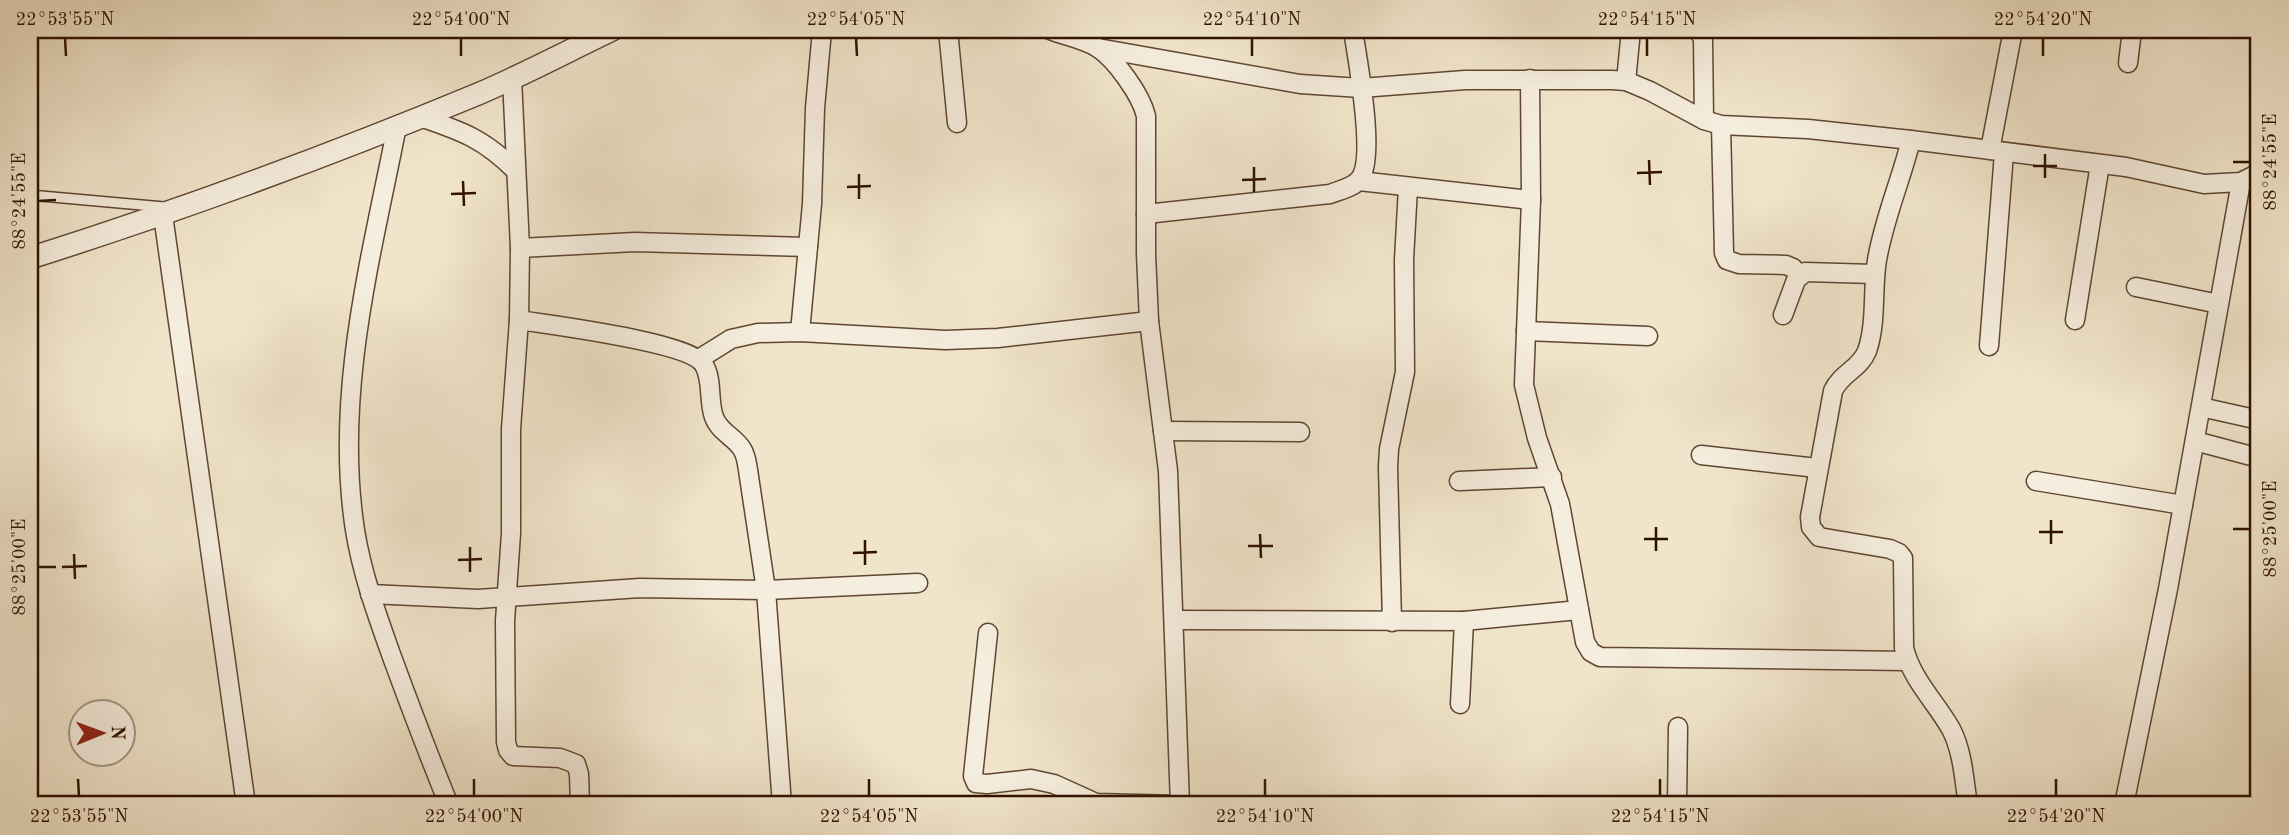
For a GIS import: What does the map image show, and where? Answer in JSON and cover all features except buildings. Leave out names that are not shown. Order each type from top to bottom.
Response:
[{"type":"street","points":[[30,258],[172,211],[420,117],[512,78],[612,30]]},
{"type":"street","points":[[800,332],[822,30]]},
{"type":"street","points":[[948,30],[957,123]]},
{"type":"street","points":[[1050,30],[1098,48],[1280,81],[1361,88],[1465,80],[1626,81],[1713,122],[1911,140],[2100,164],[2204,184],[2241,182],[2259,173]]},
{"type":"street","points":[[1146,215],[1330,194],[1359,181],[1367,154],[1353,30]]},
{"type":"street","points":[[1626,81],[1631,30]]},
{"type":"street","points":[[1698,30],[1703,39],[1713,122],[1724,253],[1727,260],[1739,264],[1786,265],[1800,275]]},
{"type":"street","points":[[1989,346],[1997,151],[2013,30]]},
{"type":"street","points":[[2128,62],[2132,30]]},
{"type":"street","points":[[988,633],[973,776],[976,783],[1031,779],[1054,784],[1096,803],[1180,805],[1168,471],[1149,321],[1146,116],[1143,103],[1122,74],[1098,48]]},
{"type":"street","points":[[512,78],[520,248],[504,664],[508,750],[513,756],[561,758],[576,764],[580,805]]},
{"type":"street","points":[[1530,79],[1531,200],[1523,368],[1527,401],[1537,438],[1560,504],[1585,642],[1591,652],[1600,657],[1907,661]]},
{"type":"street","points":[[420,117],[478,139],[497,152],[516,171]]},
{"type":"street","points":[[397,126],[354,357],[347,426],[349,479],[355,530],[370,594],[421,737],[449,805]]},
{"type":"street","points":[[1911,140],[1884,228],[1874,274],[1874,305],[1868,345],[1860,365],[1838,382],[1833,391],[1810,517],[1819,537],[1891,549],[1903,558],[1904,648],[1907,661],[1911,673],[1951,730],[1962,763],[1968,805]]},
{"type":"street","points":[[2075,320],[2100,164]]},
{"type":"street","points":[[1359,181],[1531,200]]},
{"type":"street","points":[[2124,805],[2195,442],[2241,182]]},
{"type":"street","points":[[1392,622],[1388,467],[1406,362],[1404,260],[1408,187]]},
{"type":"street","points":[[172,211],[246,805]]},
{"type":"street","points":[[520,248],[635,242],[808,247]]},
{"type":"street","points":[[1783,315],[1800,275],[1813,271],[1874,274]]},
{"type":"street","points":[[2136,287],[2219,304]]},
{"type":"street","points":[[519,320],[654,343],[688,353],[705,366],[714,417],[744,451],[766,590],[782,805]]},
{"type":"street","points":[[699,359],[721,344],[742,336],[800,332],[945,340],[998,338],[1149,321]]},
{"type":"street","points":[[1526,331],[1648,336]]},
{"type":"street","points":[[2201,407],[2259,420]]},
{"type":"street","points":[[1163,431],[1300,432]]},
{"type":"street","points":[[2195,442],[2259,458]]},
{"type":"street","points":[[1701,455],[1817,468]]},
{"type":"street","points":[[1458,481],[1552,477]]},
{"type":"street","points":[[2036,481],[2183,505]]},
{"type":"street","points":[[370,594],[457,599],[640,588],[766,590],[918,583]]},
{"type":"street","points":[[1174,620],[1464,621],[1579,610]]},
{"type":"street","points":[[1460,704],[1464,621]]},
{"type":"street","points":[[1677,805],[1678,727]]},
{"type":"lane","points":[[30,195],[172,211]]}]
